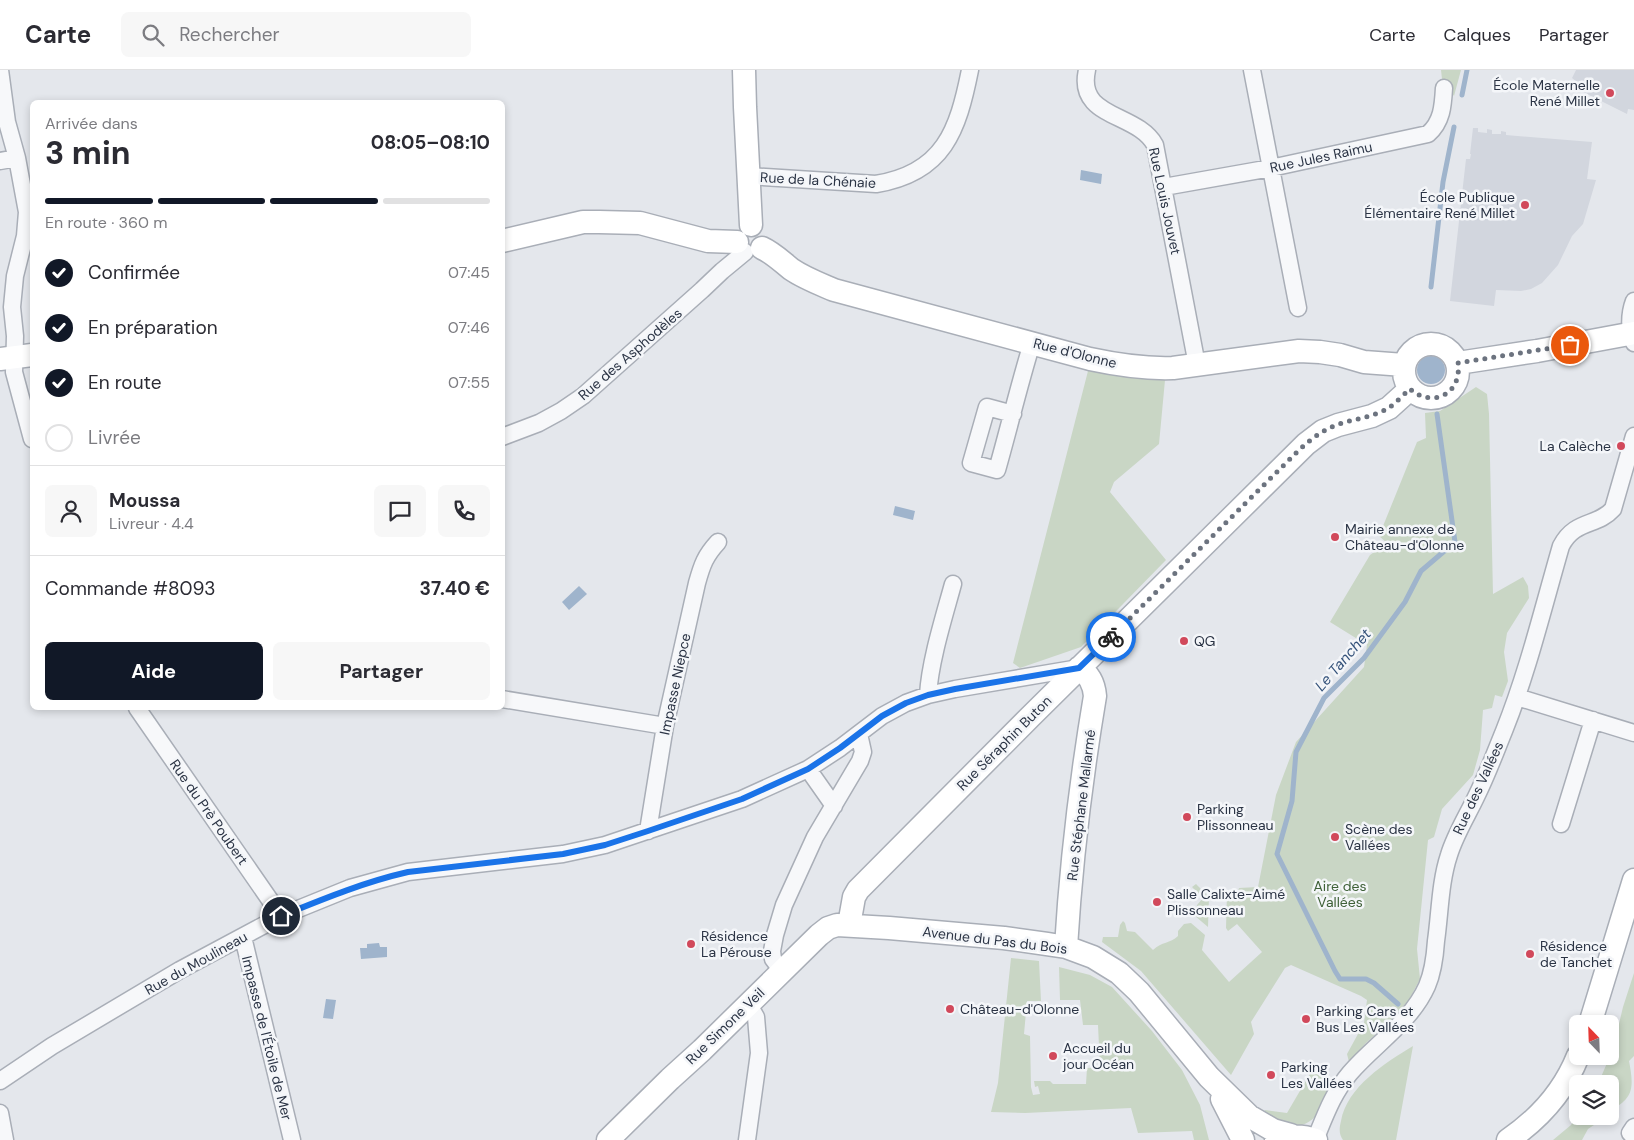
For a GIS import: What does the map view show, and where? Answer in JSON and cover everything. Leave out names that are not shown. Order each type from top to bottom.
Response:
[{"type":"street","points":[[0,70],[7,122],[17,158],[27,212],[25,236],[16,276],[12,308],[15,336],[14,372],[30,432]]},
{"type":"street","points":[[505,240],[583,222],[599,222],[640,223],[708,241],[749,242],[744,70]]},
{"type":"street","name":"Rue de la Chénaie","points":[[748,176],[876,184],[894,181],[916,171],[933,158],[948,141],[958,122],[970,70]]},
{"type":"street","name":"Rue Louis Jouvet","points":[[1087,70],[1086,84],[1088,94],[1093,103],[1142,130],[1150,136],[1155,145],[1197,365]]},
{"type":"street","points":[[1252,70],[1298,308]]},
{"type":"street","name":"Rue Jules Raimu","points":[[1164,187],[1271,168],[1428,134],[1439,120],[1443,108],[1444,88]]},
{"type":"street","points":[[0,161],[17,158]]},
{"type":"street","name":"Rue d'Olonne","points":[[749,242],[769,251],[792,270],[834,290],[1090,359],[1154,369],[1299,351],[1340,355],[1364,362],[1404,365]]},
{"type":"street","name":"Rue des Asphodèles","points":[[505,436],[539,423],[583,396],[702,290],[749,242]]},
{"type":"street","points":[[1458,363],[1633,336],[1632,307],[1634,300]]},
{"type":"street","points":[[1012,414],[1032,343]]},
{"type":"street","points":[[1439,344],[1454,354],[1458,363],[1457,381],[1452,389],[1444,395],[1426,398],[1417,395],[1406,382],[1404,365],[1407,357],[1421,345],[1439,344]]},
{"type":"street","name":"Rue Séraphin Buton","points":[[848,925],[854,897],[858,890],[1306,444],[1323,431],[1372,416],[1389,408],[1410,389]]},
{"type":"street","name":"Rue des Vallées","points":[[1316,1140],[1330,1104],[1344,1081],[1366,1056],[1401,1024],[1417,1006],[1428,984],[1433,965],[1444,874],[1449,856],[1454,841],[1492,761],[1517,697],[1561,546],[1566,536],[1573,530],[1608,514],[1613,509],[1634,436]]},
{"type":"street","name":"Impasse Niepce","points":[[648,831],[665,726],[702,562],[718,542]]},
{"type":"street","points":[[928,695],[953,584]]},
{"type":"street","name":"Rue du Moulineau","points":[[0,1081],[107,1012],[180,970],[281,916],[350,888],[408,872],[563,854],[605,845],[742,799],[808,769],[882,716],[906,703],[928,695],[1079,668]]},
{"type":"street","name":"Rue Stéphane Mallarmé","points":[[1066,947],[1080,793],[1095,696],[1092,683],[1086,672],[1079,668]]},
{"type":"street","name":"Rue du Moulineau","points":[[1009,679],[1030,684],[1051,696]]},
{"type":"street","points":[[1517,697],[1634,733]]},
{"type":"street","points":[[505,699],[665,726]]},
{"type":"street","name":"Rue du Prè Poubert","points":[[138,710],[281,916]]},
{"type":"street","points":[[1560,824],[1592,720]]},
{"type":"street","points":[[782,971],[773,959],[772,951],[784,905],[815,837],[854,773],[863,752],[859,734]]},
{"type":"street","points":[[808,769],[834,806]]},
{"type":"street","points":[[1593,1015],[1634,880]]},
{"type":"street","name":"Avenue du Pas du Bois","points":[[848,925],[995,938],[1066,947],[1093,957],[1119,973],[1147,1001],[1209,1077],[1249,1116],[1284,1138],[1303,1136],[1316,1140]]},
{"type":"street","name":"Rue Simone Veil","points":[[608,1140],[819,935],[828,928],[848,925]]},
{"type":"street","name":"Impasse de l'Étoile de Mer","points":[[243,936],[292,1140]]},
{"type":"street","points":[[747,1140],[759,1053],[756,1017],[749,1005]]},
{"type":"street","points":[[1508,1140],[1539,1115],[1553,1099],[1574,1065]]},
{"type":"street","name":"Avenue du Pas du Bois","points":[[1209,1077],[1243,1140]]},
{"type":"street","points":[[0,1113],[5,1140]]},
{"type":"shaded area","name":"École Maternelle René Millet","points":[[1576,70],[1634,70],[1634,110],[1628,109],[1627,114],[1581,90],[1583,87],[1572,78]]},
{"type":"shaded area","name":"École Publique Élémentaire René Millet","points":[[1473,128],[1478,128],[1478,132],[1487,133],[1487,129],[1492,130],[1492,134],[1501,134],[1501,131],[1506,132],[1506,135],[1592,142],[1587,179],[1596,180],[1583,224],[1572,236],[1558,265],[1542,283],[1531,289],[1521,291],[1496,290],[1494,306],[1450,301],[1466,159],[1470,159]]},
{"type":"green space","points":[[1441,70],[1461,70],[1454,96],[1442,79]]},
{"type":"green space","points":[[1088,371],[1165,380],[1159,444],[1114,482],[1110,492],[1166,560],[1081,647],[1020,668],[1013,663]]},
{"type":"green space","name":"Aire des Vallées","points":[[1476,387],[1487,394],[1489,414],[1493,594],[1523,577],[1528,586],[1529,598],[1507,633],[1504,652],[1508,681],[1502,697],[1495,695],[1492,708],[1483,710],[1480,750],[1473,775],[1442,809],[1434,837],[1428,840],[1417,949],[1420,979],[1409,1000],[1349,1062],[1347,1054],[1364,1023],[1367,1000],[1291,965],[1285,968],[1251,1022],[1254,1034],[1231,1075],[1141,971],[1102,942],[1103,937],[1118,937],[1120,925],[1123,921],[1127,931],[1135,932],[1153,950],[1175,939],[1178,936],[1178,931],[1184,924],[1191,923],[1205,935],[1202,950],[1229,982],[1262,952],[1237,924],[1228,931],[1226,928],[1227,893],[1238,892],[1239,888],[1258,887],[1276,795],[1296,742],[1364,667],[1367,645],[1330,622],[1370,555],[1387,543],[1379,536],[1417,442],[1426,438],[1425,413],[1440,411]]},
{"type":"green space","points":[[1196,884],[1209,897],[1208,927],[1195,916],[1197,905],[1203,898],[1192,887]]},
{"type":"green space","points":[[1011,958],[1039,961],[1041,1001],[1027,1001],[1024,1034],[1030,1036],[1031,1087],[1033,1095],[1040,1094],[1038,1086],[1035,1087],[1034,1081],[1050,1081],[1053,1084],[1086,1084],[1087,1068],[1100,1067],[1098,1025],[1083,1025],[1080,1000],[1060,1000],[1059,967],[1090,975],[1112,987],[1152,1031],[1182,1070],[1200,1105],[1209,1140],[1194,1140],[1192,1131],[1138,1133],[1131,1108],[1025,1113],[991,1112],[998,1083]]},
{"type":"green space","points":[[1634,973],[1634,1056],[1629,1061],[1632,1085],[1628,1097],[1619,1105],[1619,1075],[1602,1075],[1606,1065],[1619,1065],[1619,1024]]},
{"type":"green space","points":[[1413,1046],[1396,1140],[1343,1140],[1340,1133],[1340,1124],[1351,1097],[1379,1068]]},
{"type":"green space","points":[[1311,1072],[1329,1078],[1324,1103],[1314,1117],[1308,1122],[1291,1126],[1260,1118],[1265,1110],[1287,1113]]},
{"type":"green space","points":[[1571,1125],[1594,1125],[1588,1129],[1582,1140],[1553,1140]]},
{"type":"water","points":[[1081,170],[1102,174],[1101,184],[1080,180]]},
{"type":"water","points":[[1431,356],[1441,360],[1445,370],[1441,380],[1431,384],[1421,380],[1417,370],[1421,360]]},
{"type":"water","points":[[895,506],[915,511],[913,520],[893,515]]},
{"type":"water","points":[[579,586],[587,594],[569,610],[562,602]]},
{"type":"water","points":[[379,943],[380,947],[387,947],[387,957],[361,959],[360,948],[367,948],[367,944]]},
{"type":"water","points":[[326,999],[336,1000],[333,1019],[323,1018]]},
{"type":"waterway","name":"Le Tanchet","points":[[1462,95],[1467,70]]},
{"type":"waterway","name":"Le Tanchet","points":[[1431,287],[1443,182],[1454,127]]},
{"type":"waterway","name":"Le Tanchet","points":[[1398,1004],[1374,983],[1366,979],[1340,979],[1277,854],[1292,801],[1296,752],[1324,698],[1364,658],[1405,602],[1421,571],[1455,542],[1437,414]]},
{"type":"way so far","points":[[1111,637],[1295,454],[1323,431],[1383,411],[1410,389],[1417,395],[1426,398],[1444,395],[1452,389],[1457,381],[1458,363],[1570,345]]},
{"type":"place","name":"École Maternelle René Millet","points":[[1610,93]]},
{"type":"place","name":"École Publique Élémentaire René Millet","points":[[1525,205]]},
{"type":"place","name":"La Calèche","points":[[1621,446]]},
{"type":"place","name":"Mairie annexe de Château-d'Olonne","points":[[1335,537]]},
{"type":"place","name":"QG","points":[[1184,641]]},
{"type":"place","name":"Parking Plissonneau","points":[[1187,817]]},
{"type":"place","name":"Scène des Vallées","points":[[1335,837]]},
{"type":"place","name":"Salle Calixte-Aimé Plissonneau","points":[[1157,902]]},
{"type":"place","name":"Résidence La Pérouse","points":[[691,944]]},
{"type":"place","name":"Résidence de Tanchet","points":[[1530,954]]},
{"type":"place","name":"Château-d'Olonne","points":[[950,1009]]},
{"type":"place","name":"Parking Cars et Bus Les Vallées","points":[[1306,1019]]},
{"type":"place","name":"Accueil du jour Océan","points":[[1053,1056]]},
{"type":"place","name":"Parking Les Vallées","points":[[1271,1075]]},
{"type":"route","points":[[281,916],[350,888],[389,876],[408,872],[563,854],[605,845],[648,831],[742,799],[808,769],[840,748],[882,716],[906,703],[928,695],[955,689],[1079,668],[1111,637]]}]
